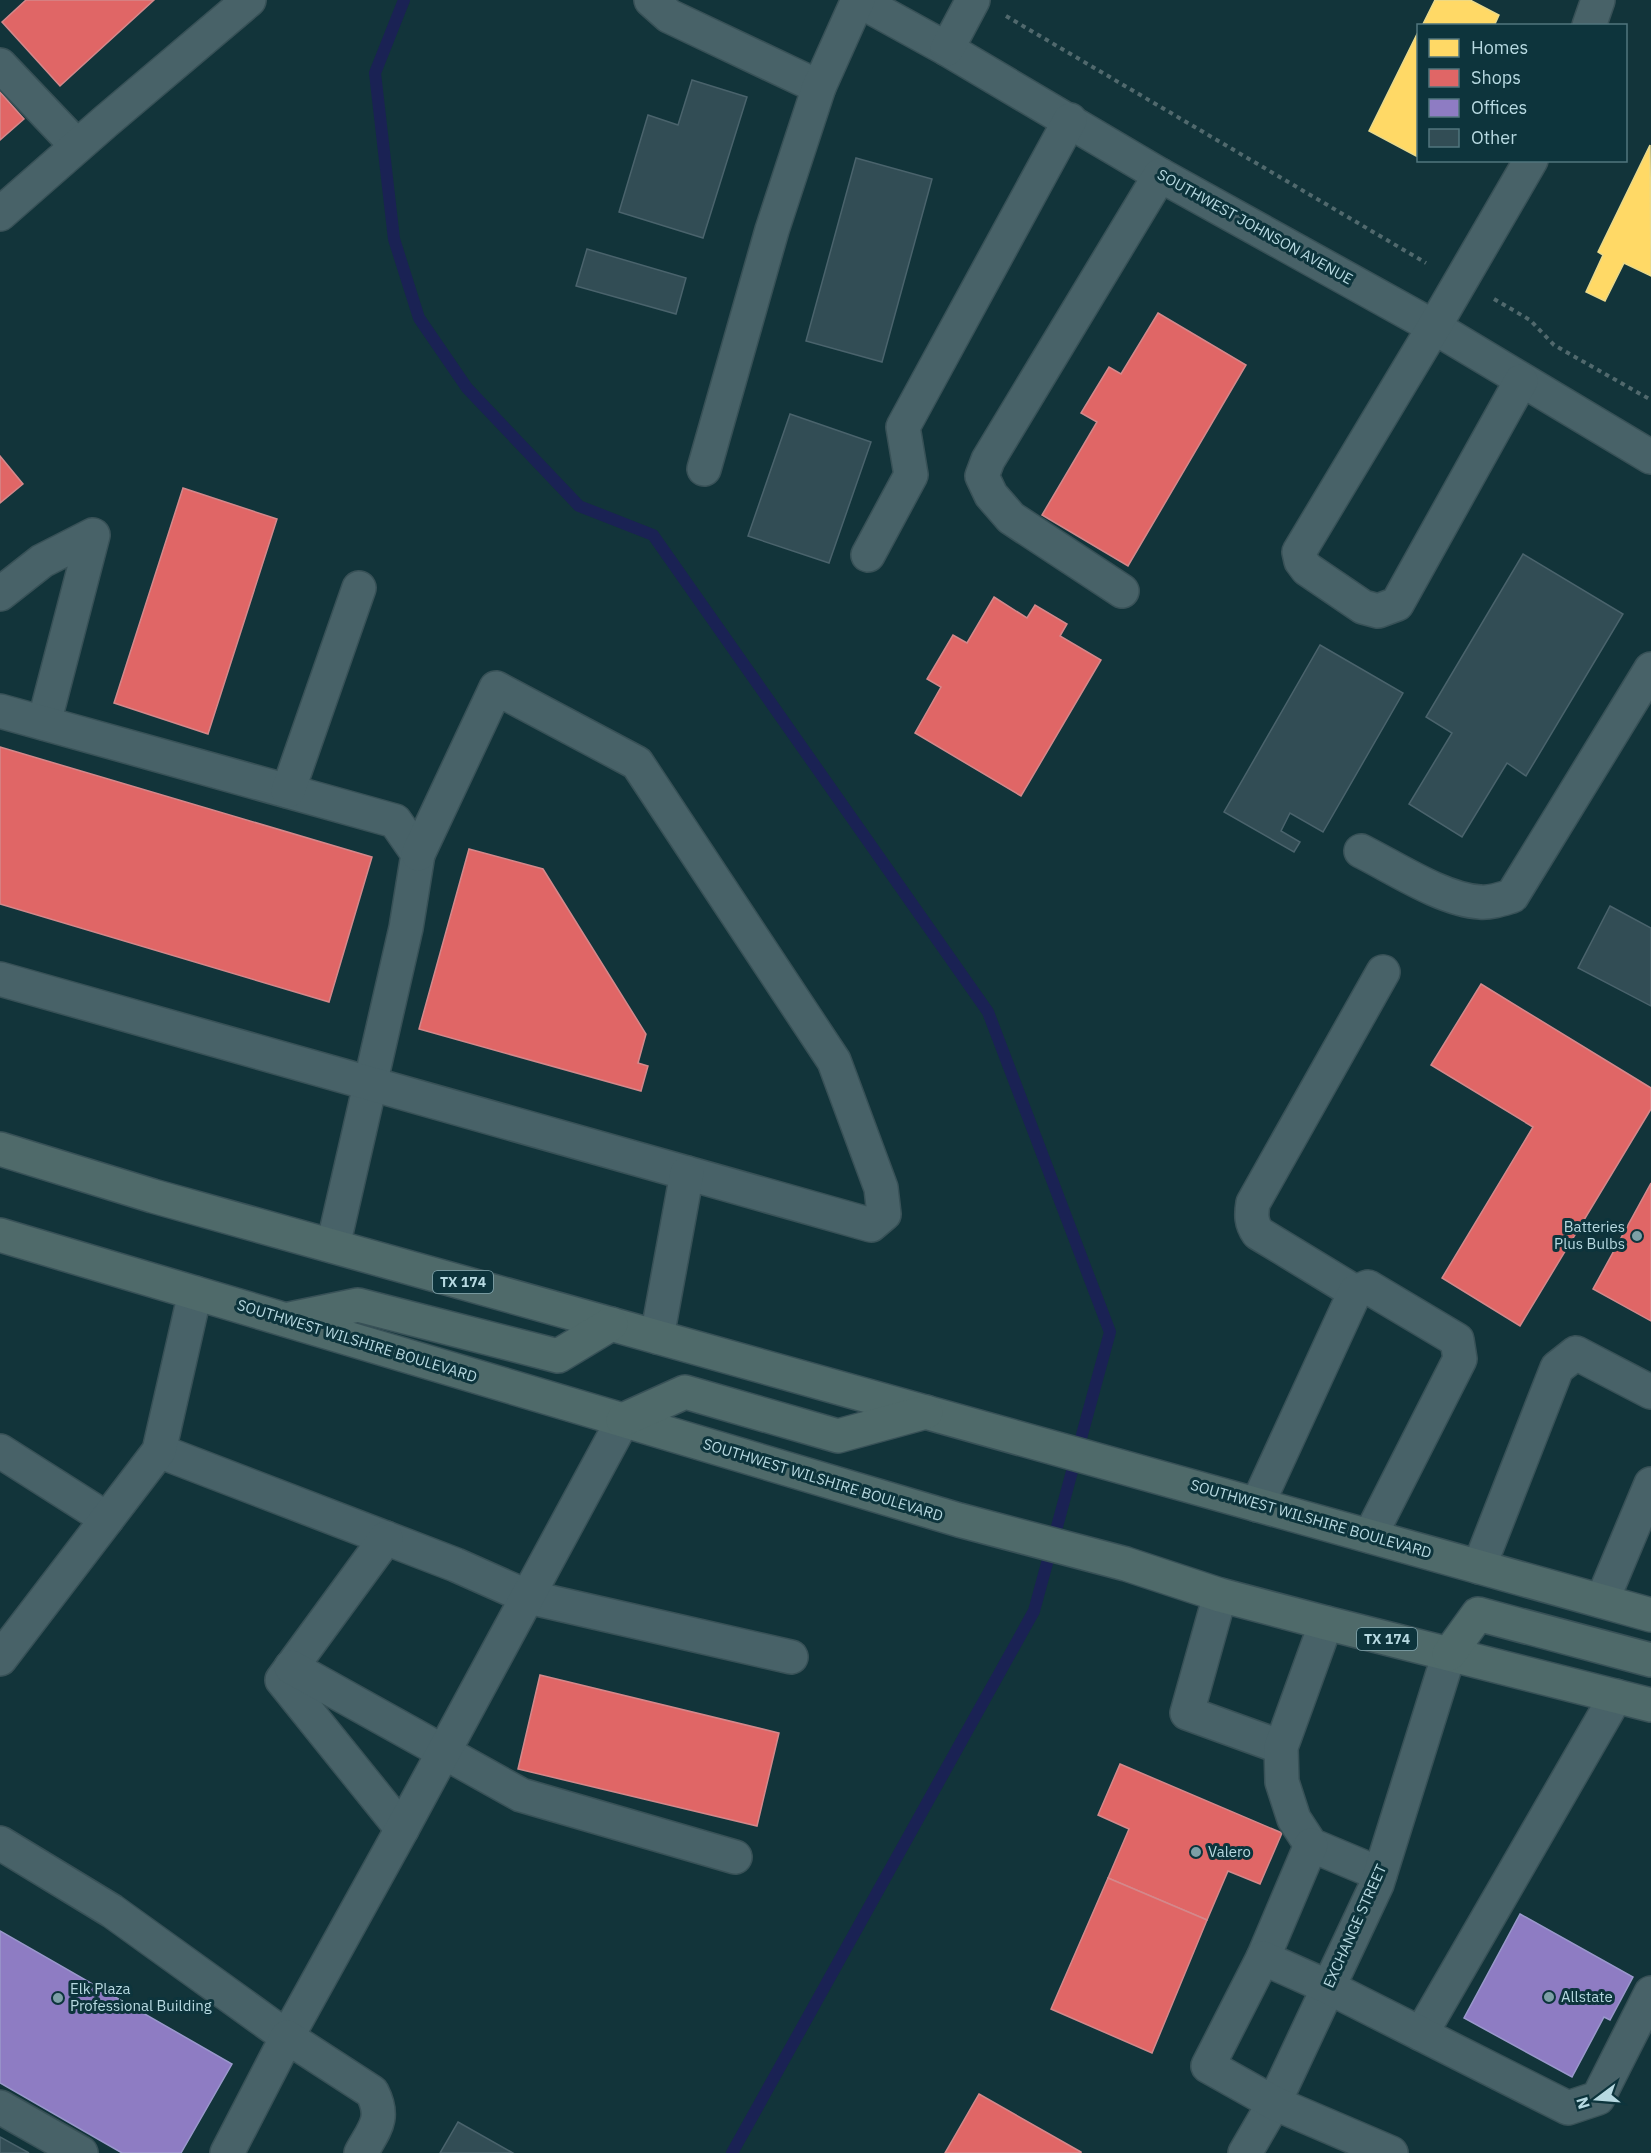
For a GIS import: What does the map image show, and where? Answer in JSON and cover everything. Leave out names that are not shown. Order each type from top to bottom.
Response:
[{"type":"main road","name":"SOUTHWEST WILSHIRE BOULEVARD","points":[[0,1149],[153,1196],[1651,1615]]},
{"type":"main road","name":"SOUTHWEST WILSHIRE BOULEVARD","points":[[0,1235],[959,1520],[1126,1563],[1220,1595],[1651,1706]]},
{"type":"main road","points":[[286,1320],[358,1305],[558,1356],[611,1324]]},
{"type":"main road","points":[[623,1420],[685,1392],[838,1436],[926,1412]]},
{"type":"main road","points":[[1449,1654],[1478,1614],[1651,1660]]},
{"type":"street","points":[[0,214],[249,0]]},
{"type":"street","points":[[651,0],[669,16],[819,87]]},
{"type":"street","points":[[704,469],[772,230],[819,87],[858,0]]},
{"type":"street","name":"SOUTHWEST JOHNSON AVENUE","points":[[858,0],[1070,120],[1160,175],[1434,327],[1651,457]]},
{"type":"street","points":[[947,49],[973,0]]},
{"type":"street","points":[[1590,24],[1598,0]]},
{"type":"street","points":[[0,65],[77,146]]},
{"type":"street","points":[[868,555],[910,475],[903,427],[1070,120]]},
{"type":"street","points":[[1521,381],[1397,604],[1378,610],[1363,607],[1307,569],[1301,561],[1299,552],[1530,162]]},
{"type":"street","points":[[1122,591],[1011,518],[991,495],[982,476],[988,460],[1160,175]]},
{"type":"street","points":[[0,594],[42,561],[93,535],[44,723]]},
{"type":"street","points":[[288,791],[359,588]]},
{"type":"street","points":[[1361,851],[1450,896],[1481,902],[1512,896],[1651,669]]},
{"type":"street","points":[[0,979],[369,1084],[870,1225],[884,1214],[881,1188],[834,1061],[637,763],[496,688],[418,854],[406,928],[369,1084],[333,1246]]},
{"type":"street","points":[[0,711],[395,821],[418,854]]},
{"type":"street","points":[[1355,1292],[1258,1233],[1253,1226],[1251,1214],[1253,1203],[1383,972]]},
{"type":"street","points":[[657,1337],[687,1173]]},
{"type":"street","points":[[1257,1505],[1355,1292],[1368,1287],[1457,1340],[1460,1359],[1370,1536]]},
{"type":"street","points":[[0,1659],[159,1451],[195,1293]]},
{"type":"street","points":[[1479,1567],[1557,1368],[1576,1353],[1651,1392]]},
{"type":"street","points":[[227,2153],[287,2037],[444,1753],[623,1420]]},
{"type":"street","points":[[0,1451],[107,1519]]},
{"type":"street","points":[[159,1451],[456,1565],[528,1597],[791,1657]]},
{"type":"street","points":[[1602,1601],[1651,1484]]},
{"type":"street","points":[[386,1538],[282,1680],[402,1829]]},
{"type":"street","points":[[1220,1595],[1187,1713],[1281,1747]]},
{"type":"street","points":[[1326,1623],[1281,1747],[1282,1782],[1294,1820],[1311,1845],[1380,1874]]},
{"type":"street","name":"EXCHANGE STREET","points":[[1245,2153],[1274,2103],[1380,1874],[1449,1654]]},
{"type":"street","points":[[291,1667],[521,1795],[735,1857]]},
{"type":"street","points":[[1421,2034],[1616,1696]]},
{"type":"street","points":[[0,1843],[112,1911],[287,2037],[372,2092],[378,2105],[380,2119],[361,2153]]},
{"type":"street","points":[[1311,1845],[1263,1958],[1208,2066],[1274,2103],[1390,2153]]},
{"type":"street","points":[[1263,1958],[1328,1987],[1568,2108],[1598,2098],[1651,1993]]},
{"type":"street","points":[[0,2108],[81,2153]]},
{"type":"path","points":[[1009,18],[1434,268]]},
{"type":"path","points":[[1504,304],[1530,320],[1554,345],[1651,400]]},
{"type":"building: Homes","points":[[1435,0],[1470,0],[1499,15],[1495,24],[1423,24]]},
{"type":"building: Homes","points":[[1417,34],[1417,156],[1369,131]]},
{"type":"building: Homes","points":[[1650,145],[1651,276],[1624,263],[1605,301],[1586,292],[1603,255],[1598,252]]},
{"type":"building: Shops","points":[[26,0],[154,0],[60,86],[2,22]]},
{"type":"building: Shops","points":[[0,92],[24,119],[0,140]]},
{"type":"building: Shops","points":[[1158,313],[1246,365],[1128,566],[1042,515],[1097,422],[1081,413],[1109,367],[1121,374]]},
{"type":"building: Shops","points":[[0,456],[23,484],[0,503]]},
{"type":"building: Shops","points":[[183,488],[277,519],[208,734],[114,703]]},
{"type":"building: Shops","points":[[994,597],[1027,618],[1035,605],[1067,624],[1060,636],[1101,660],[1021,796],[915,733],[941,687],[927,679],[953,635],[967,643]]},
{"type":"building: Shops","points":[[0,747],[372,857],[329,1002],[0,904]]},
{"type":"building: Shops","points":[[469,849],[543,869],[646,1034],[638,1063],[648,1066],[641,1091],[419,1029]]},
{"type":"building: Shops","points":[[1481,984],[1651,1088],[1651,1109],[1520,1326],[1442,1278],[1533,1127],[1431,1065]]},
{"type":"building: Shops","name":"Batteries Plus Bulbs","points":[[1651,1183],[1651,1321],[1593,1289]]},
{"type":"building: Shops","points":[[540,1675],[779,1733],[757,1826],[518,1769]]},
{"type":"building: Shops","name":"Valero","points":[[1120,1764],[1282,1833],[1260,1884],[1228,1871],[1207,1920],[1108,1878],[1129,1829],[1098,1815]]},
{"type":"building: Shops","points":[[1108,1878],[1207,1920],[1152,2053],[1051,2009]]},
{"type":"building: Shops","points":[[979,2094],[1081,2152],[1081,2153],[945,2153]]},
{"type":"building: Offices","name":"Allstate","points":[[1520,1914],[1633,1977],[1610,2020],[1604,2017],[1572,2077],[1464,2018]]},
{"type":"building: Offices","name":"Elk Plaza Professional Building","points":[[0,1931],[232,2064],[181,2153],[122,2153],[0,2083]]},
{"type":"building: Other","points":[[692,80],[747,97],[703,238],[619,212],[648,115],[678,125]]},
{"type":"building: Other","points":[[856,158],[932,179],[882,362],[806,341]]},
{"type":"building: Other","points":[[587,249],[686,278],[676,314],[576,286]]},
{"type":"building: Other","points":[[790,414],[871,442],[829,563],[748,536]]},
{"type":"building: Other","points":[[1523,554],[1623,614],[1526,776],[1507,763],[1462,837],[1409,804],[1452,733],[1426,717]]},
{"type":"building: Other","points":[[1320,645],[1403,693],[1323,832],[1290,813],[1281,831],[1300,842],[1294,852],[1224,812]]},
{"type":"building: Other","points":[[1610,906],[1651,928],[1651,1006],[1578,968]]},
{"type":"building: Other","points":[[458,2122],[513,2153],[440,2153]]},
{"type":"building: Other","points":[[0,2137],[29,2153],[0,2153]]},
{"type":"waterway","points":[[404,0],[375,73],[394,239],[419,318],[467,388],[579,506],[653,535],[988,1012],[1110,1332],[1034,1611],[732,2153]]},
{"type":"place","name":"Batteries Plus Bulbs","points":[[1637,1236]]},
{"type":"place","name":"Valero","points":[[1196,1852]]},
{"type":"place","name":"Allstate","points":[[1549,1997]]},
{"type":"place","name":"Elk Plaza Professional Building","points":[[58,1998]]}]
